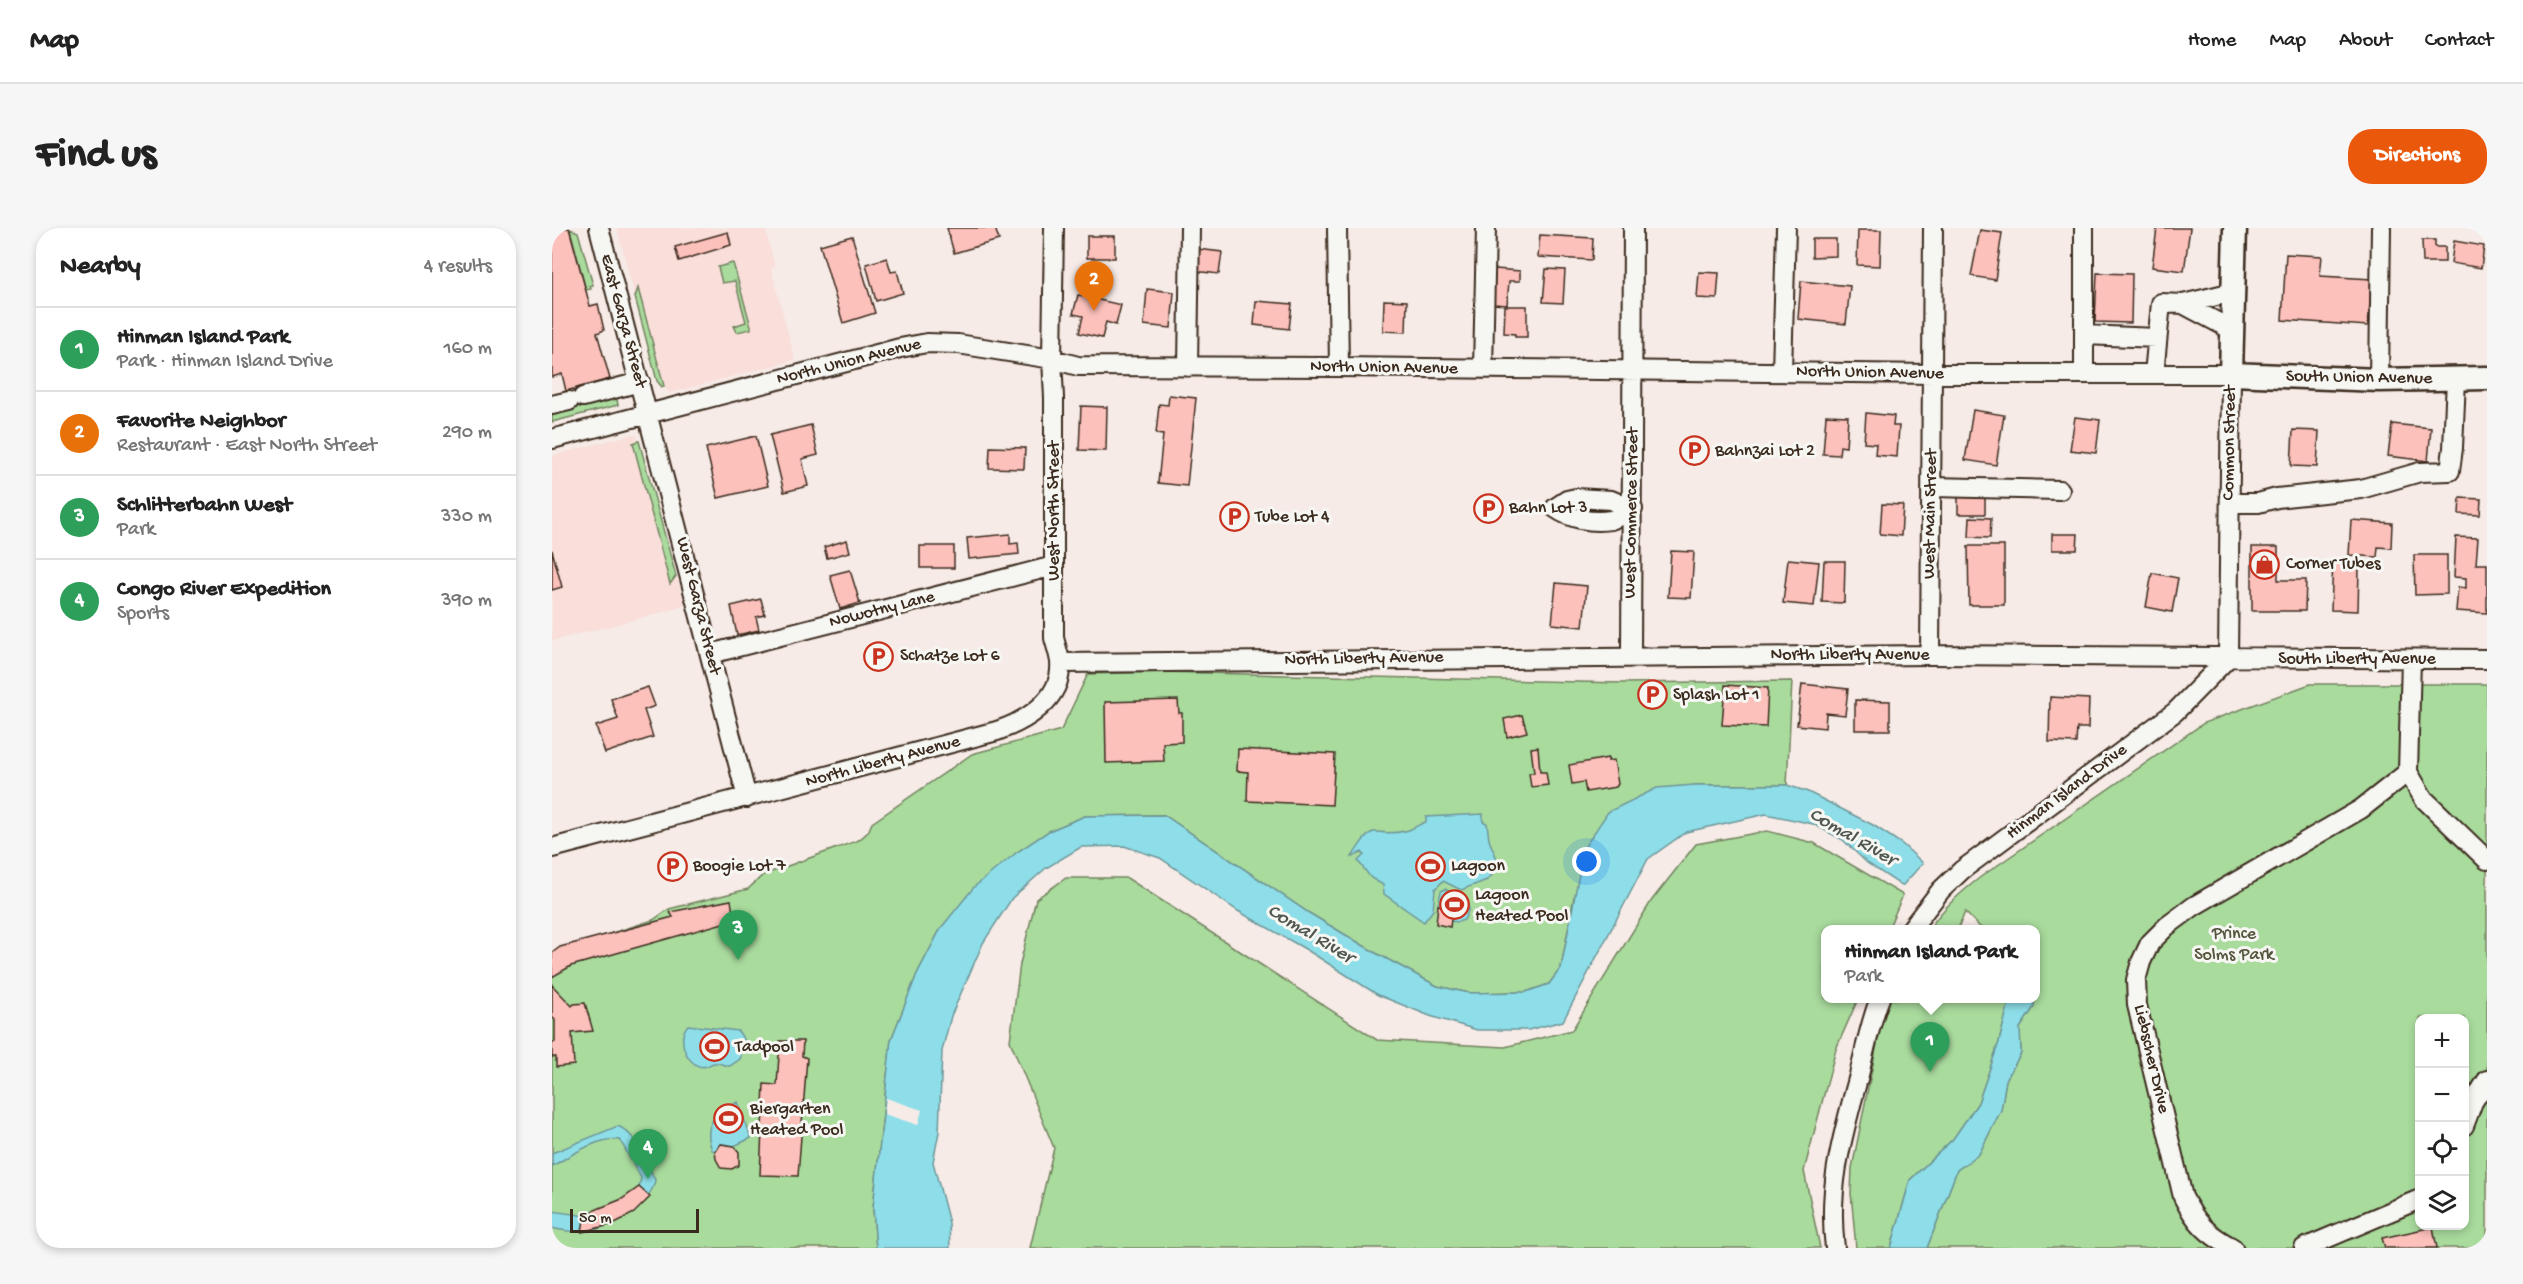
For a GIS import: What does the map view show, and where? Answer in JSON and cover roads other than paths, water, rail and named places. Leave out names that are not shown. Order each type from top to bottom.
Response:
[{"type":"main road","name":"Common Street","points":[[2231,374],[2235,228]]},
{"type":"main road","name":"South Union Avenue","points":[[2231,374],[2379,380],[2487,378]]},
{"type":"street","name":"East Garza Street","points":[[599,228],[648,414]]},
{"type":"street","name":"West North Street","points":[[1054,228],[1052,359],[1054,638],[1060,663]]},
{"type":"street","points":[[1188,367],[1190,228]]},
{"type":"street","points":[[1337,228],[1339,367]]},
{"type":"street","points":[[1483,369],[1486,228]]},
{"type":"street","name":"West Commerce Street","points":[[1631,656],[1633,228]]},
{"type":"street","points":[[1782,372],[1785,228]]},
{"type":"street","name":"West Main Street","points":[[1930,655],[1933,228]]},
{"type":"street","points":[[2084,228],[2084,373]]},
{"type":"street","points":[[2379,380],[2381,228]]},
{"type":"street","points":[[2154,374],[2160,303],[2183,304],[2233,292]]},
{"type":"street","points":[[2183,304],[2232,330]]},
{"type":"street","points":[[2084,335],[2157,338]]},
{"type":"street","name":"North Union Avenue","points":[[552,438],[927,343],[958,344],[1052,359],[1078,366],[1933,374],[2231,374]]},
{"type":"street","name":"Common Street","points":[[2228,658],[2231,374]]},
{"type":"street","points":[[2230,503],[2258,503],[2277,498],[2361,489],[2420,472],[2450,471],[2456,379]]},
{"type":"street","points":[[568,401],[640,382]]},
{"type":"street","name":"West Garza Street","points":[[648,414],[747,798]]},
{"type":"street","points":[[1932,487],[2060,490]]},
{"type":"street","name":"Nowotny Lane","points":[[710,654],[1054,566]]},
{"type":"street","name":"North Liberty Avenue","points":[[552,848],[1016,725],[1035,713],[1046,701],[1055,684],[1060,663],[1631,656],[1930,655],[2228,658]]},
{"type":"street","name":"South Liberty Avenue","points":[[2228,658],[2487,659]]},
{"type":"street","name":"Hinman Island Drive","points":[[1914,925],[1934,898],[1962,870],[2175,712],[2228,658]]},
{"type":"street","points":[[2410,658],[2408,772],[2424,799],[2487,860]]},
{"type":"street","name":"Liebscher Drive","points":[[2233,1248],[2219,1241],[2195,1220],[2183,1197],[2137,1005],[2136,980],[2140,962],[2150,943],[2167,926],[2194,906],[2361,809],[2408,772]]},
{"type":"street","points":[[1834,1248],[1833,1183],[1838,1154],[1879,1003]]},
{"type":"street","points":[[2466,1122],[2487,1080]]},
{"type":"street","points":[[2304,1248],[2415,1201]]},
{"type":"water","name":"Comal River","points":[[1694,785],[1787,785],[1808,792],[1873,825],[1902,844],[1923,863],[1902,886],[1867,863],[1843,840],[1813,824],[1766,814],[1686,832],[1648,859],[1563,1021],[1528,1030],[1477,1030],[1430,1016],[1378,995],[1307,950],[1238,911],[1160,858],[1124,846],[1081,847],[1046,868],[1012,898],[983,943],[951,1016],[942,1051],[939,1132],[933,1162],[949,1223],[950,1248],[876,1248],[873,1208],[891,1040],[917,974],[941,928],[974,887],[1016,853],[1049,831],[1085,816],[1164,815],[1309,913],[1437,986],[1469,993],[1526,992],[1549,984],[1561,968],[1584,848],[1608,812],[1657,788]]},
{"type":"water","name":"Lagoon","points":[[1483,814],[1483,822],[1487,823],[1489,840],[1497,859],[1498,869],[1487,880],[1461,890],[1443,881],[1435,889],[1433,910],[1424,922],[1384,894],[1383,885],[1371,878],[1358,861],[1364,855],[1362,852],[1352,857],[1370,833],[1393,833],[1408,830],[1426,822],[1426,817]]},
{"type":"water","name":"Lagoon Heated Pool","points":[[1445,889],[1465,896],[1469,909],[1464,920],[1451,921],[1451,909],[1438,905],[1441,891]]},
{"type":"water","points":[[2009,1003],[2034,1003],[2034,1007],[2020,1028],[2021,1053],[2006,1080],[2001,1110],[1979,1154],[1957,1170],[1927,1248],[1891,1248],[1910,1180],[1953,1139],[1978,1103],[1999,1042]]},
{"type":"water","name":"Tadpool","points":[[688,1025],[738,1031],[745,1041],[740,1059],[730,1066],[712,1063],[707,1066],[698,1066],[685,1052],[683,1033]]},
{"type":"water","name":"Biergarten Heated Pool","points":[[738,1102],[751,1138],[734,1146],[721,1144],[715,1151],[712,1150],[709,1133],[713,1120],[717,1114]]},
{"type":"water","points":[[618,1126],[636,1142],[655,1180],[647,1197],[629,1213],[599,1229],[580,1232],[552,1228],[552,1211],[587,1216],[624,1199],[639,1188],[641,1178],[620,1140],[594,1144],[552,1166],[552,1153]]},
{"type":"place","name":"Favorite Neighbor","points":[[1094,311]]},
{"type":"place","name":"Bahnzai Lot 2","points":[[1694,451]]},
{"type":"place","name":"Bahn Lot 3","points":[[1488,508]]},
{"type":"place","name":"Tube Lot 4","points":[[1234,517]]},
{"type":"place","name":"Corner Tubes","points":[[2265,564]]},
{"type":"place","name":"Schatze Lot 6","points":[[879,656]]},
{"type":"place","name":"Splash Lot 1","points":[[1652,695]]},
{"type":"place","name":"Boogie Lot 7","points":[[672,866]]},
{"type":"place","name":"Lagoon","points":[[1430,866]]},
{"type":"place","name":"Lagoon Heated Pool","points":[[1454,905]]},
{"type":"place","name":"Schlitterbahn West","points":[[738,960]]},
{"type":"place","name":"Tadpool","points":[[714,1047]]},
{"type":"place","name":"Hinman Island Park","points":[[1930,1072]]},
{"type":"place","name":"Biergarten Heated Pool","points":[[729,1119]]},
{"type":"place","name":"Congo River Expedition","points":[[648,1179]]},
{"type":"park label","name":"Prince Solms Park","points":[[2234,944]]}]
